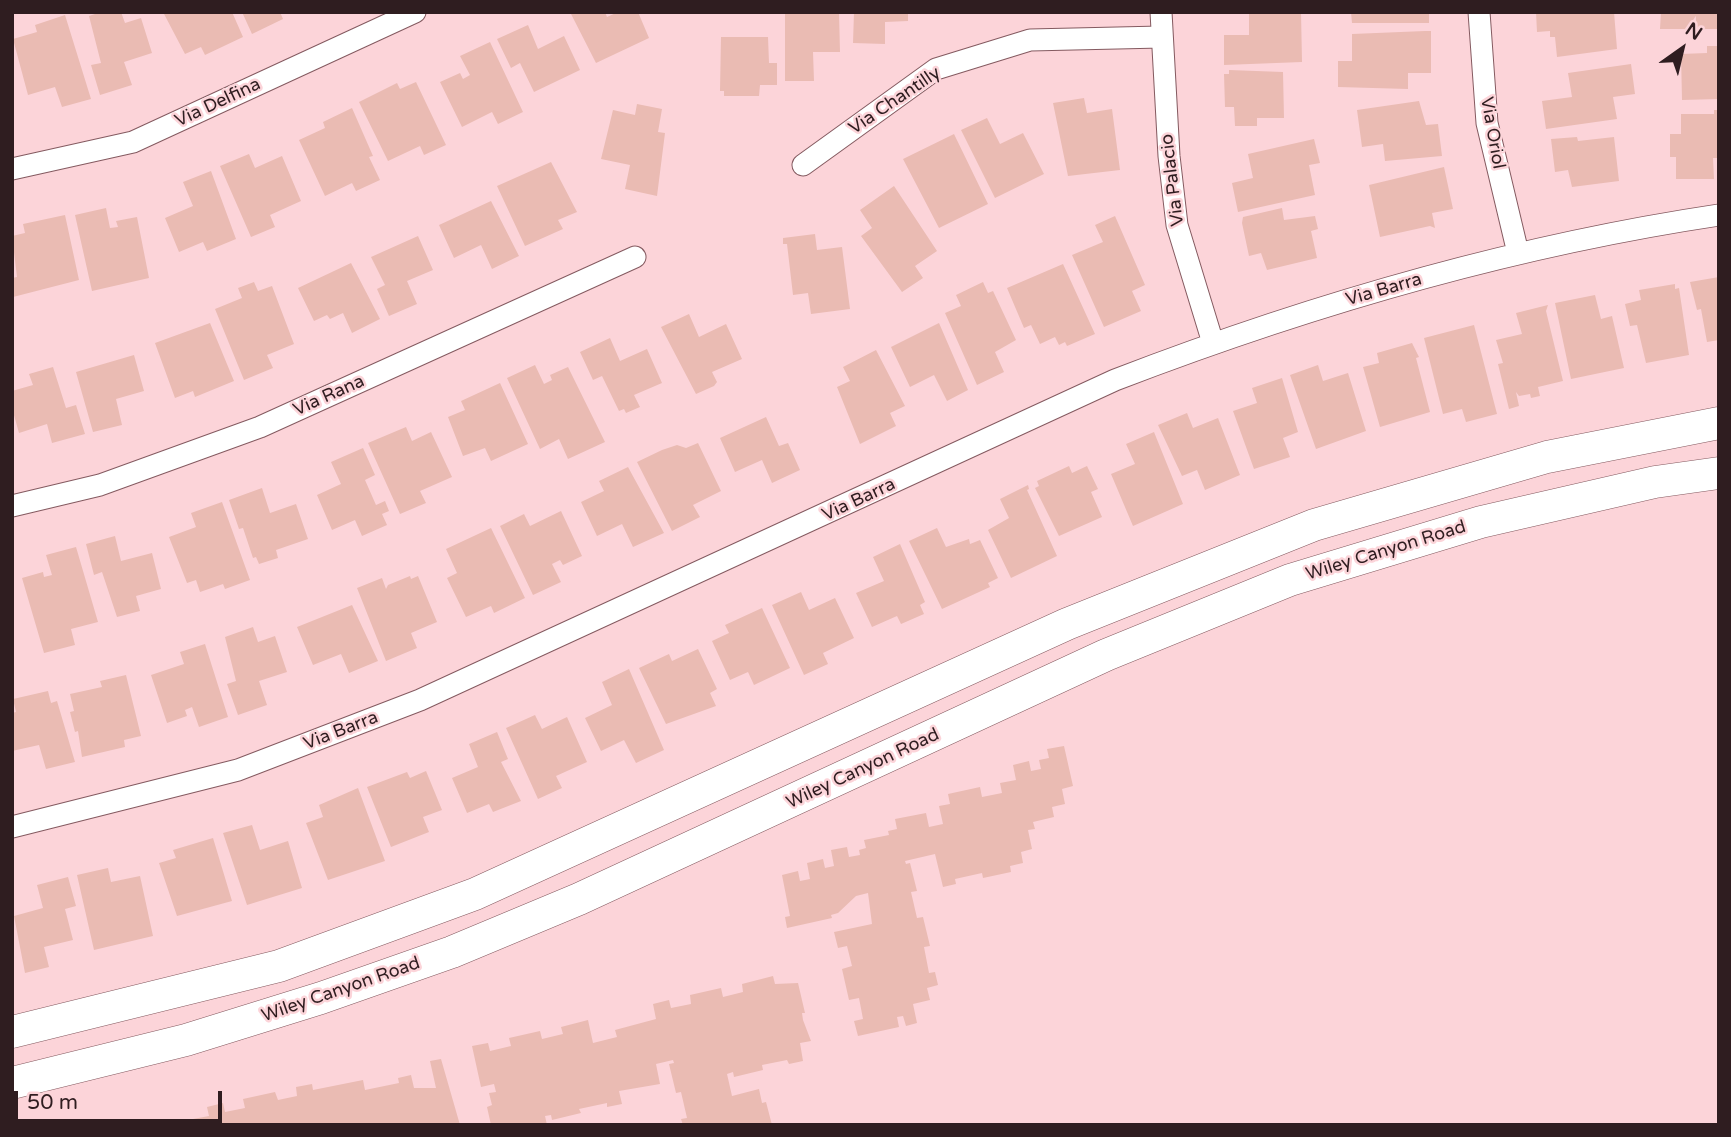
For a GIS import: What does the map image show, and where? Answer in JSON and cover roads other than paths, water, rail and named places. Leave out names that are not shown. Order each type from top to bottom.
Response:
[{"type":"main road","points":[[12,1032],[279,967],[475,894],[1067,624],[1314,525],[1547,457],[1719,423]]},
{"type":"main road","name":"Wiley Canyon Road","points":[[12,1083],[186,1040],[321,998],[452,952],[579,899],[1085,665],[1290,580],[1455,530],[1655,482],[1719,473]]},
{"type":"main road","points":[[1067,624],[1085,665]]},
{"type":"street","name":"Via Delfina","points":[[12,169],[133,142],[415,12]]},
{"type":"street","name":"Via Palacio","points":[[1161,12],[1177,225],[1213,343]]},
{"type":"street","name":"Via Oriol","points":[[1479,12],[1487,123],[1518,253]]},
{"type":"street","name":"Via Chantilly","points":[[803,165],[936,69],[1031,40],[1161,37]]},
{"type":"street","name":"Via Barra","points":[[12,827],[238,770],[420,700],[1115,380],[1213,343],[1371,292],[1518,253],[1719,215]]},
{"type":"street","name":"Via Rana","points":[[12,506],[100,485],[260,427],[635,257]]}]
